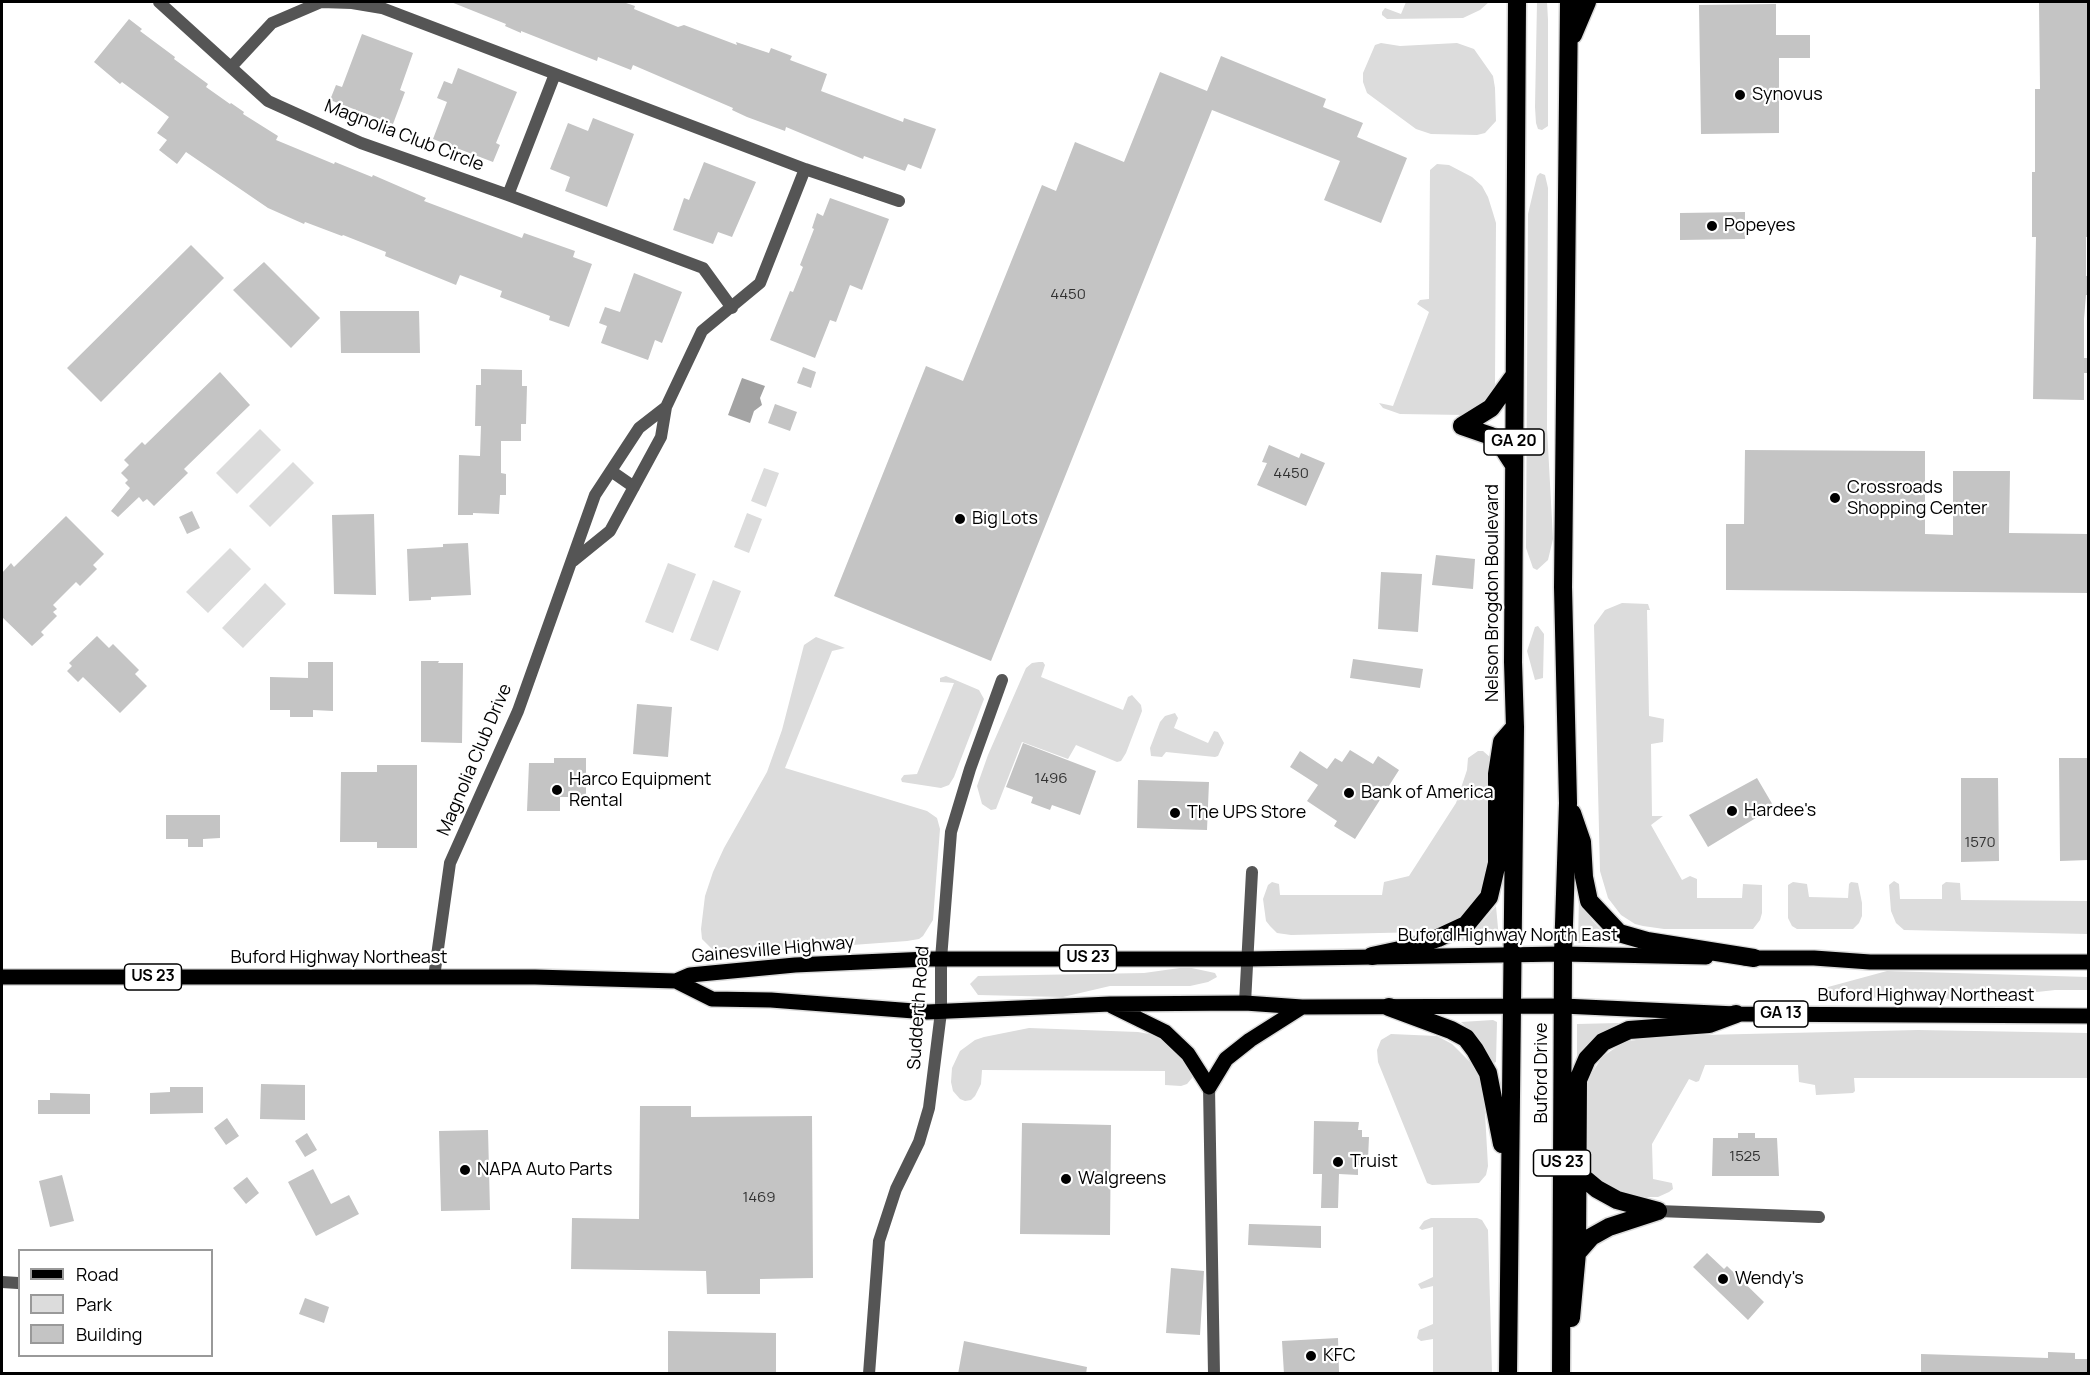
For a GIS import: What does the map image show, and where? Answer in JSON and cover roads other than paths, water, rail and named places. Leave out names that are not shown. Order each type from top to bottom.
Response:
[{"type":"highway","name":"Nelson Brogdon Boulevard","points":[[1512,1005],[1517,2]]},
{"type":"highway","name":"GA 20","points":[[1563,954],[1568,803],[1563,587],[1569,2]]},
{"type":"highway","points":[[1569,45],[1587,2]]},
{"type":"highway","points":[[1514,376],[1491,408],[1462,426],[1491,436],[1503,448],[1514,465]]},
{"type":"highway","points":[[1372,956],[1438,939],[1466,925],[1489,897],[1497,863],[1497,774],[1502,742],[1515,727]]},
{"type":"highway","points":[[1568,803],[1582,843],[1584,877],[1589,901],[1619,933],[1647,941],[1754,958]]},
{"type":"highway","name":"Buford Drive","points":[[1561,1373],[1563,954]]},
{"type":"highway","name":"Buford Drive","points":[[1508,1374],[1512,1005]]},
{"type":"highway","points":[[1389,1007],[1451,1030],[1466,1038],[1475,1050],[1488,1072],[1506,1161],[1509,1198]]},
{"type":"highway","points":[[1561,1373],[1573,1306],[1577,1253],[1578,1080],[1587,1059],[1600,1045],[1629,1030],[1709,1024],[1736,1014]]},
{"type":"highway","points":[[1562,1158],[1597,1189],[1617,1200],[1658,1211]]},
{"type":"highway","points":[[1577,1253],[1591,1237],[1609,1227],[1658,1211]]},
{"type":"main road","name":"Buford Highway North East","points":[[934,959],[1248,959],[1563,954],[1814,958],[1870,962],[2088,962]]},
{"type":"main road","name":"Gainesville Highway","points":[[676,981],[690,975],[795,965],[934,959]]},
{"type":"main road","name":"Buford Highway Northeast","points":[[2,977],[535,977],[676,981]]},
{"type":"main road","name":"Gainesville Highway","points":[[676,981],[712,999],[771,1000],[941,1012]]},
{"type":"main road","name":"US 23","points":[[941,1012],[1110,1004],[1245,1003],[1302,1007],[1512,1005]]},
{"type":"main road","points":[[1110,1004],[1165,1032],[1188,1054],[1209,1087],[1226,1059],[1250,1040],[1302,1007]]},
{"type":"main road","name":"Buford Highway Northeast","points":[[1512,1005],[1736,1014],[2088,1016]]},
{"type":"street","name":"Magnolia Club Circle","points":[[159,2],[268,101],[361,143],[703,268],[732,308]]},
{"type":"street","points":[[232,66],[272,23],[321,2],[352,3],[382,8],[805,169],[899,201]]},
{"type":"street","points":[[508,195],[555,74]]},
{"type":"street","name":"Magnolia Club Drive","points":[[573,562],[610,531],[661,437],[666,407],[702,332],[760,283],[805,169]]},
{"type":"street","name":"Magnolia Club Drive","points":[[434,977],[450,863],[518,711],[595,495],[639,428],[666,407]]},
{"type":"street","points":[[611,471],[634,487]]},
{"type":"street","name":"Sudderth Road","points":[[869,1374],[879,1241],[896,1189],[920,1142],[925,1125],[941,1012],[934,959],[951,832],[970,769],[1002,680]]},
{"type":"street","points":[[1245,1003],[1252,872]]},
{"type":"street","points":[[1209,1087],[1214,1374]]},
{"type":"street","points":[[1658,1211],[1819,1217]]},
{"type":"street","points":[[2,1282],[18,1283]]},
{"type":"place","name":"Synovus","points":[[1740,95]]},
{"type":"place","name":"Popeyes","points":[[1712,226]]},
{"type":"place","name":"Crossroads Shopping Center","points":[[1835,498]]},
{"type":"place","name":"Big Lots","points":[[960,519]]},
{"type":"place","name":"Harco Equipment Rental","points":[[557,790]]},
{"type":"place","name":"Bank of America","points":[[1349,793]]},
{"type":"place","name":"Hardee's","points":[[1732,811]]},
{"type":"place","name":"The UPS Store","points":[[1175,813]]},
{"type":"place","name":"Truist","points":[[1338,1162]]},
{"type":"place","name":"NAPA Auto Parts","points":[[465,1170]]},
{"type":"place","name":"Walgreens","points":[[1066,1179]]},
{"type":"place","name":"Wendy's","points":[[1723,1279]]},
{"type":"place","name":"KFC","points":[[1311,1356]]}]
